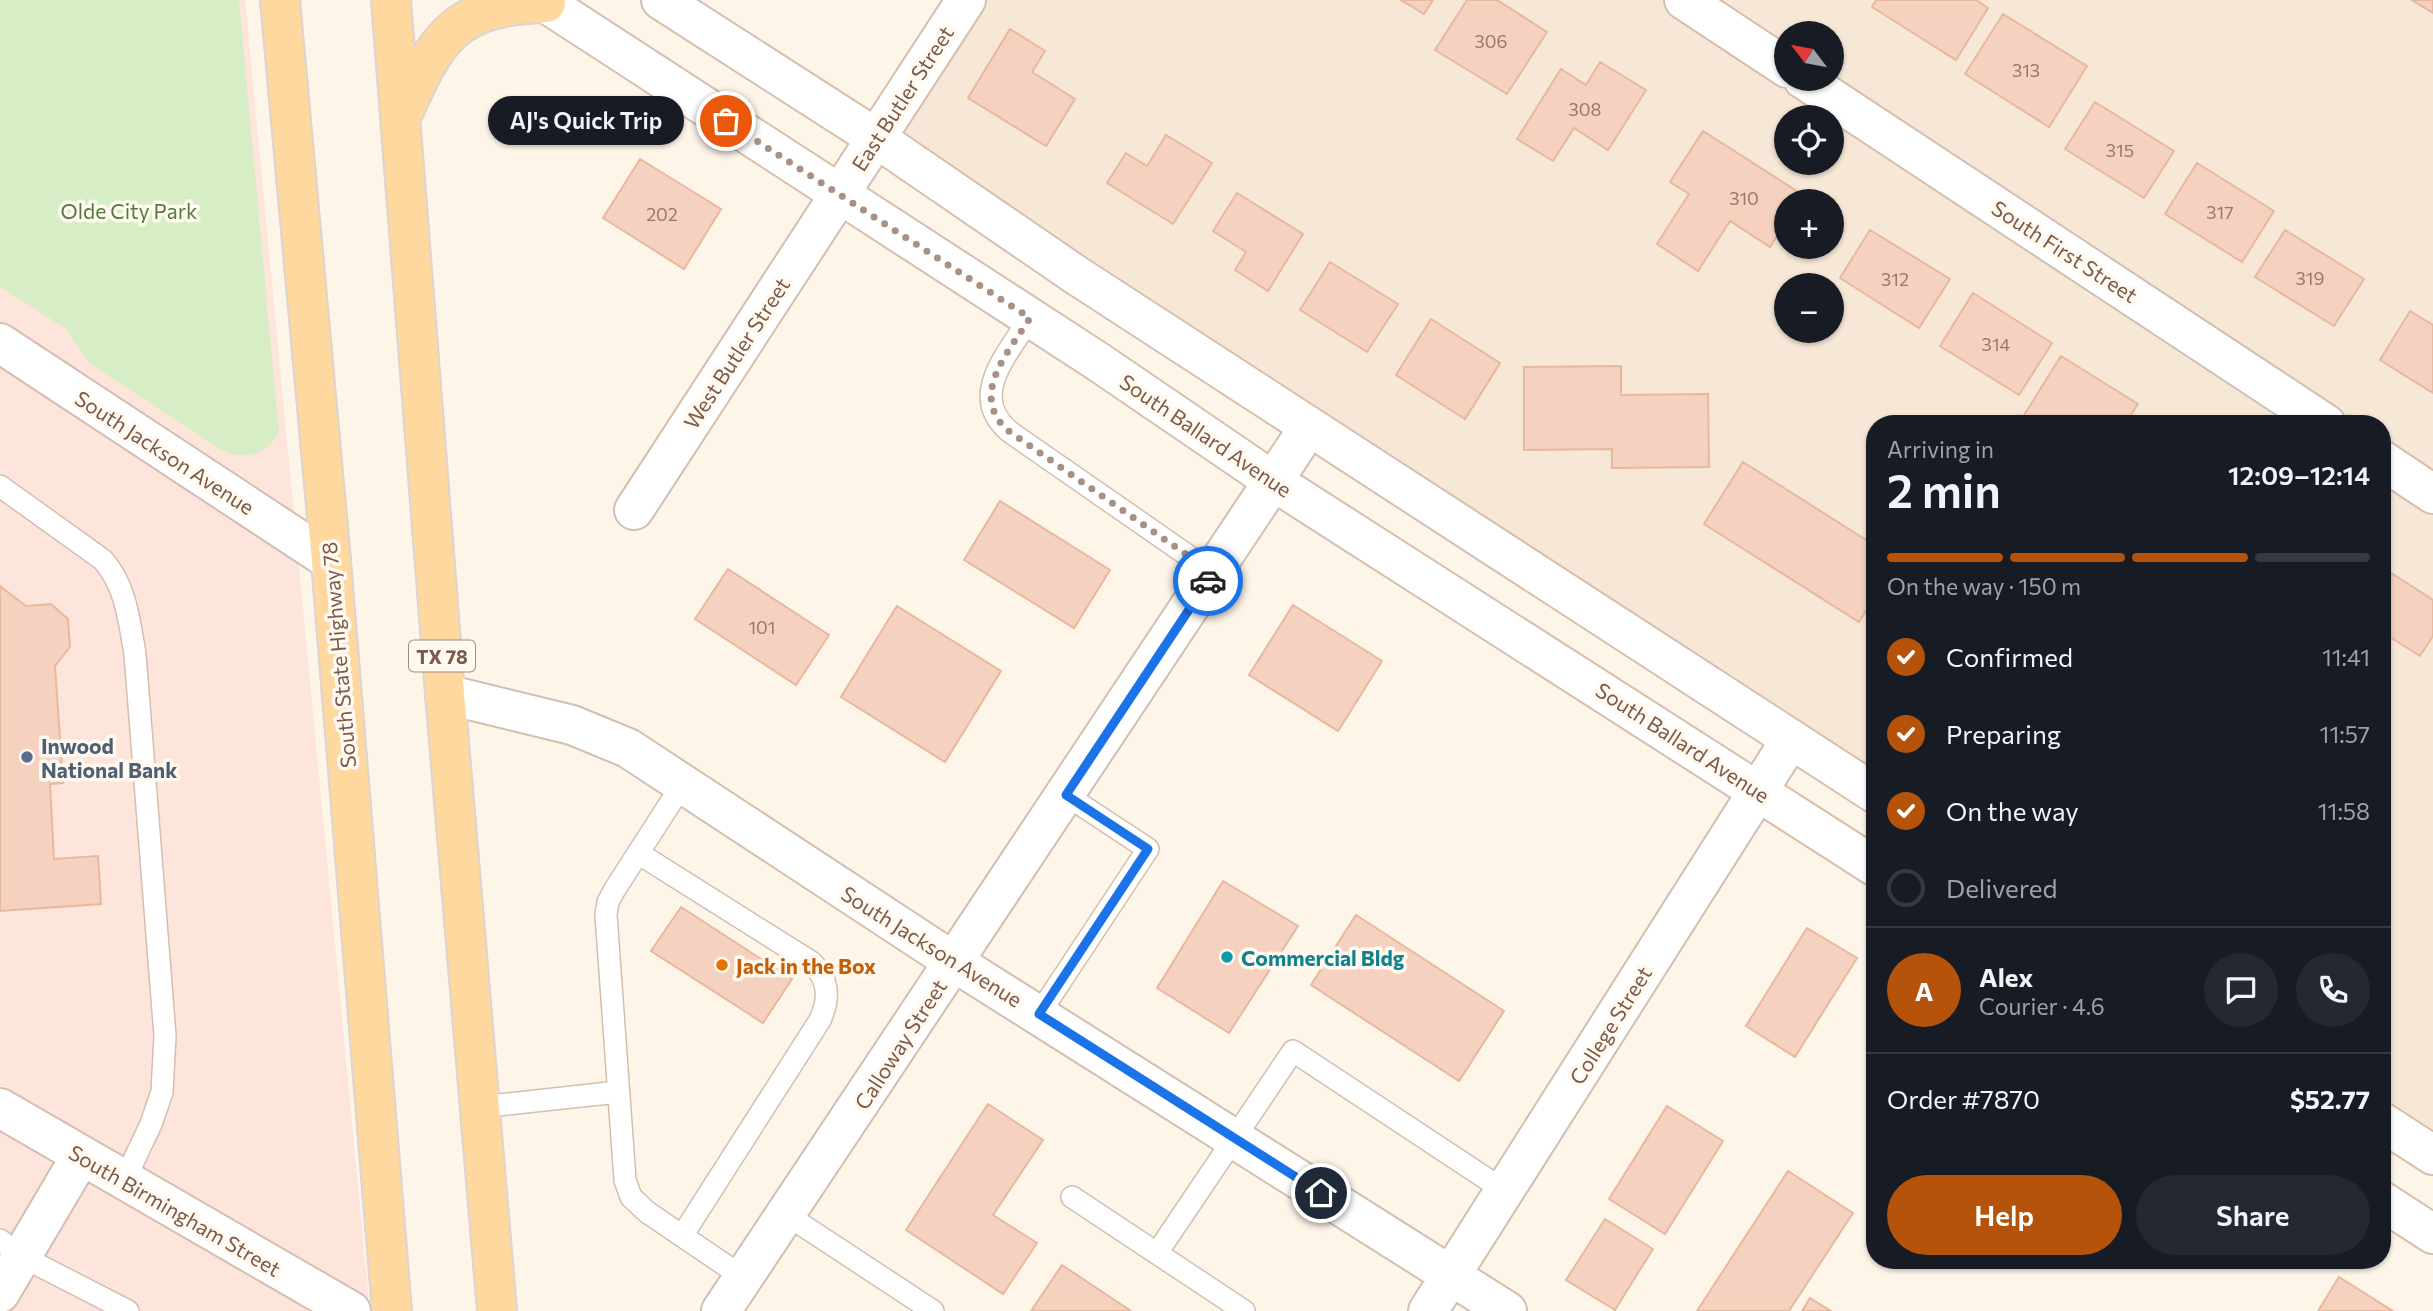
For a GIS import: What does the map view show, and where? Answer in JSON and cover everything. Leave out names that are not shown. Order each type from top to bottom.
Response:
[{"type":"main road","name":"South State Highway 78","points":[[280,0],[331,561],[392,1311]]},
{"type":"main road","name":"TX 78","points":[[391,0],[444,694],[497,1311]]},
{"type":"main road","points":[[400,120],[424,67],[458,23],[486,10],[512,4],[544,2]]},
{"type":"street","points":[[661,0],[876,138],[1076,275],[1866,788]]},
{"type":"street","name":"East Butler Street","points":[[838,195],[966,0]]},
{"type":"street","points":[[1684,0],[1774,59]]},
{"type":"street","name":"South Ballard Avenue","points":[[544,2],[1030,318],[1273,481],[1866,861]]},
{"type":"street","name":"South First Street","points":[[1821,91],[2312,415]]},
{"type":"street","name":"West Butler Street","points":[[634,510],[838,195]]},
{"type":"street","name":"South Jackson Avenue","points":[[0,343],[331,561]]},
{"type":"street","name":"Calloway Street","points":[[722,1311],[1308,426]]},
{"type":"street","points":[[2391,466],[2433,494]]},
{"type":"street","name":"South Jackson Avenue","points":[[444,694],[572,725],[628,748],[954,962],[1507,1311]]},
{"type":"street","name":"College Street","points":[[1428,1311],[1791,739]]},
{"type":"street","name":"South Birmingham Street","points":[[0,1108],[351,1311]]},
{"type":"street","points":[[2391,1128],[2433,1155]]},
{"type":"street","points":[[0,1293],[11,1248],[82,1156]]},
{"type":"street","points":[[2391,1206],[2433,1234]]},
{"type":"lane","points":[[1030,318],[993,378],[990,401],[993,415],[1010,432],[1213,573]]},
{"type":"lane","points":[[0,486],[103,560],[116,575],[126,603],[135,654],[165,1035],[162,1092],[151,1124],[124,1181]]},
{"type":"lane","points":[[682,785],[608,902],[606,915],[625,1180],[631,1197],[744,1278]]},
{"type":"lane","points":[[1039,1014],[1148,849],[1066,795]]},
{"type":"lane","points":[[638,853],[811,962],[824,979],[827,990],[825,1009],[820,1020],[682,1236]]},
{"type":"lane","points":[[1157,1253],[1293,1051],[1505,1191]]},
{"type":"lane","points":[[480,1107],[618,1092]]},
{"type":"lane","points":[[1072,1197],[1244,1311]]},
{"type":"lane","points":[[787,1215],[933,1311]]},
{"type":"lane","points":[[11,1248],[104,1306],[128,1311]]},
{"type":"shaded area","points":[[0,0],[245,0],[370,1311],[0,1311]]},
{"type":"shaded area","points":[[965,0],[2433,0],[2433,1134],[2391,1107],[2391,415],[1866,415],[1866,771],[876,138]]},
{"type":"green space","name":"Olde City Park","points":[[0,0],[239,0],[279,433],[259,452],[236,455],[218,448],[89,363],[66,329],[0,287]]},
{"type":"building","points":[[1401,0],[1433,0],[1424,14]]},
{"type":"building","points":[[1467,0],[1497,0],[1547,32],[1507,94],[1435,50]]},
{"type":"building","points":[[1876,0],[1976,0],[1988,8],[1956,60],[1872,7]]},
{"type":"building","points":[[2412,0],[2433,0],[2433,13]]},
{"type":"building","points":[[2003,14],[2087,66],[2049,127],[1965,74]]},
{"type":"building","points":[[1010,29],[1045,51],[1032,72],[1075,99],[1046,146],[968,98]]},
{"type":"building","points":[[1600,62],[1646,90],[1608,150],[1574,128],[1553,161],[1517,139],[1561,69],[1586,85]]},
{"type":"building","points":[[2095,102],[2174,151],[2144,198],[2065,149]]},
{"type":"building","points":[[1703,131],[1794,189],[1774,189],[1774,241],[1770,247],[1730,221],[1698,271],[1657,244],[1689,194],[1670,182]]},
{"type":"building","points":[[1166,135],[1212,163],[1173,224],[1107,183],[1126,153],[1147,166]]},
{"type":"building","points":[[640,159],[721,209],[684,269],[603,218]]},
{"type":"building","points":[[2197,163],[2274,211],[2242,262],[2165,214]]},
{"type":"building","points":[[1237,193],[1303,234],[1268,291],[1235,270],[1246,252],[1213,231]]},
{"type":"building","points":[[1870,230],[1950,279],[1919,328],[1844,281],[1843,273]]},
{"type":"building","points":[[2285,230],[2364,279],[2334,326],[2255,277]]},
{"type":"building","points":[[1330,262],[1398,304],[1367,352],[1300,310]]},
{"type":"building","points":[[1973,293],[2052,343],[2019,395],[1940,346]]},
{"type":"building","points":[[2410,311],[2433,325],[2433,393],[2380,360]]},
{"type":"building","points":[[1431,319],[1500,363],[1465,419],[1396,375]]},
{"type":"building","points":[[2061,356],[2138,404],[2131,415],[2024,415]]},
{"type":"building","points":[[1621,366],[1621,395],[1708,394],[1709,467],[1612,468],[1612,449],[1524,450],[1524,367]]},
{"type":"building","points":[[1743,462],[1866,540],[1866,611],[1859,622],[1704,524]]},
{"type":"building","points":[[1000,501],[1110,570],[1074,628],[964,560]]},
{"type":"building","points":[[728,569],[829,635],[796,685],[695,619]]},
{"type":"building","points":[[2391,573],[2433,600],[2433,636],[2420,656],[2391,638]]},
{"type":"building","points":[[0,586],[26,606],[51,604],[68,619],[70,647],[55,666],[63,783],[50,784],[54,859],[98,856],[101,904],[0,911]]},
{"type":"building","points":[[1293,605],[1382,661],[1338,731],[1249,675]]},
{"type":"building","points":[[897,606],[1001,671],[945,762],[841,697]]},
{"type":"building","name":"Commercial Bldg","points":[[1223,881],[1298,926],[1229,1033],[1157,988]]},
{"type":"building","name":"Jack in the Box","points":[[681,907],[792,979],[763,1023],[651,951]]},
{"type":"building","points":[[1356,915],[1504,1011],[1459,1081],[1311,985]]},
{"type":"building","points":[[1807,928],[1857,958],[1795,1057],[1746,1026]]},
{"type":"building","points":[[988,1104],[1043,1140],[993,1215],[1037,1243],[1003,1294],[906,1230]]},
{"type":"building","points":[[1667,1106],[1723,1141],[1665,1234],[1609,1199]]},
{"type":"building","points":[[1788,1171],[1853,1213],[1789,1311],[1697,1311]]},
{"type":"building","points":[[1605,1219],[1653,1249],[1615,1310],[1566,1280]]},
{"type":"building","points":[[1062,1265],[1131,1311],[1031,1311]]},
{"type":"building","points":[[2339,1277],[2393,1311],[2318,1311]]},
{"type":"building","points":[[1810,1298],[1831,1311],[1802,1311]]},
{"type":"way so far","points":[[726,121],[1030,318],[993,378],[990,401],[993,415],[1010,432],[1213,573],[1208,581]]},
{"type":"place","name":"AJ's Quick Trip","points":[[726,121]]},
{"type":"place","name":"Inwood National Bank","points":[[27,757]]},
{"type":"place","name":"Commercial Bldg","points":[[1227,957]]},
{"type":"place","name":"Jack in the Box","points":[[722,965]]},
{"type":"route","points":[[1208,581],[1066,795],[1148,849],[1039,1014],[1321,1193]]}]
